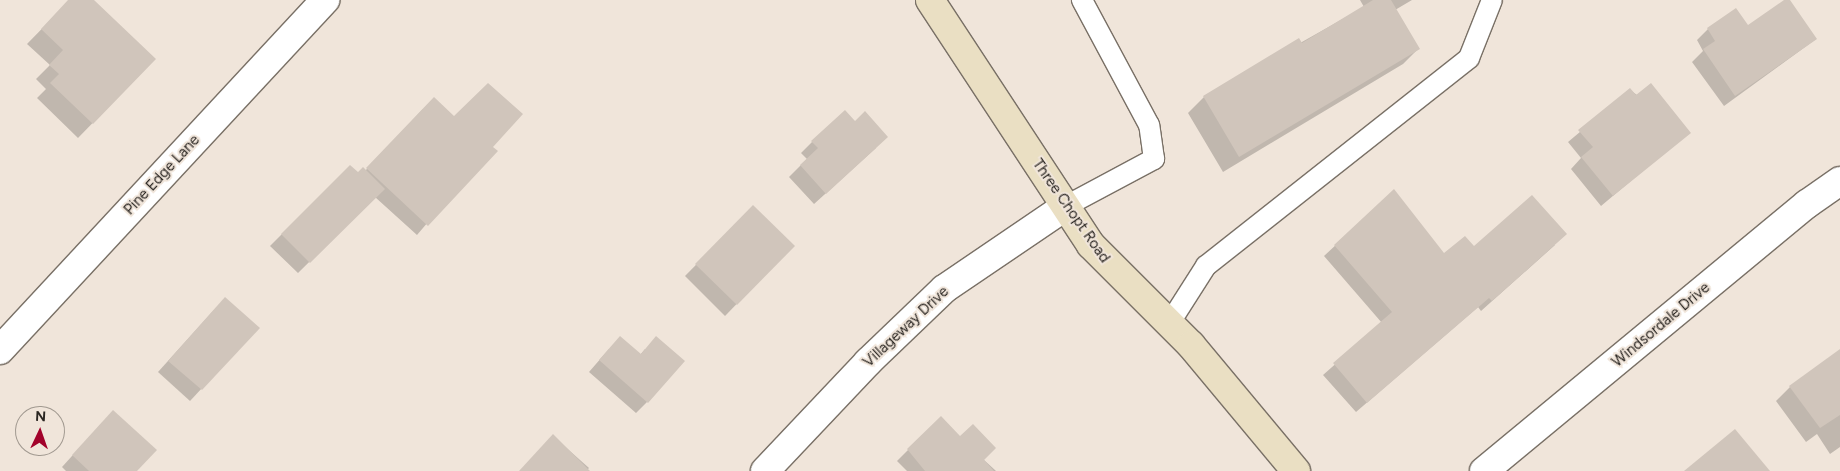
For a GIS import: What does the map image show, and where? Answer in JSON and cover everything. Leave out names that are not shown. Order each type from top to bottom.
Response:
[{"type":"main road","name":"Three Chopt Road","points":[[930,0],[1066,206],[1108,265],[1191,345],[1296,471]]},
{"type":"street","name":"Pine Edge Lane","points":[[0,350],[325,0]]},
{"type":"street","name":"Windsordale Drive","points":[[1484,471],[1807,204],[1840,181]]},
{"type":"street","name":"Villageway Drive","points":[[765,471],[868,362],[944,290],[1066,206]]},
{"type":"lane","points":[[1066,206],[1154,159],[1149,125],[1082,0]]},
{"type":"lane","points":[[1169,324],[1206,266],[1469,58],[1492,0]]},
{"type":"building","points":[[68,0],[94,0],[156,59],[93,124],[50,83],[59,74],[49,65],[63,50],[41,29]]},
{"type":"building","points":[[1373,0],[1391,0],[1420,49],[1239,157],[1203,96],[1299,38],[1302,43]]},
{"type":"building","points":[[1784,0],[1790,0],[1817,39],[1735,96],[1703,49],[1715,41],[1707,28],[1736,8],[1748,25]]},
{"type":"building","points":[[488,83],[523,114],[493,147],[498,151],[428,226],[366,168],[434,97],[454,116]]},
{"type":"building","points":[[1651,83],[1691,133],[1613,196],[1581,157],[1593,147],[1578,130],[1630,88],[1636,95]]},
{"type":"building","points":[[845,110],[855,121],[865,111],[888,137],[826,194],[800,165],[818,148],[811,141]]},
{"type":"building","points":[[350,165],[358,172],[363,167],[385,189],[310,263],[281,234]]},
{"type":"building","points":[[1394,189],[1444,253],[1465,236],[1474,246],[1532,195],[1567,234],[1492,301],[1489,298],[1367,403],[1333,363],[1392,312],[1334,245]]},
{"type":"building","points":[[753,205],[795,246],[737,305],[695,264]]},
{"type":"building","points":[[225,297],[260,328],[202,390],[168,361]]},
{"type":"building","points":[[620,336],[641,354],[656,336],[685,361],[648,403],[599,360]]},
{"type":"building","points":[[1840,349],[1840,415],[1820,428],[1789,386]]},
{"type":"building","points":[[113,410],[157,450],[137,471],[89,471],[72,455]]},
{"type":"building","points":[[941,416],[960,436],[973,424],[996,448],[984,460],[994,471],[925,471],[907,449]]},
{"type":"building","points":[[1735,429],[1770,471],[1684,471]]},
{"type":"building","points":[[553,434],[590,471],[519,471]]}]
